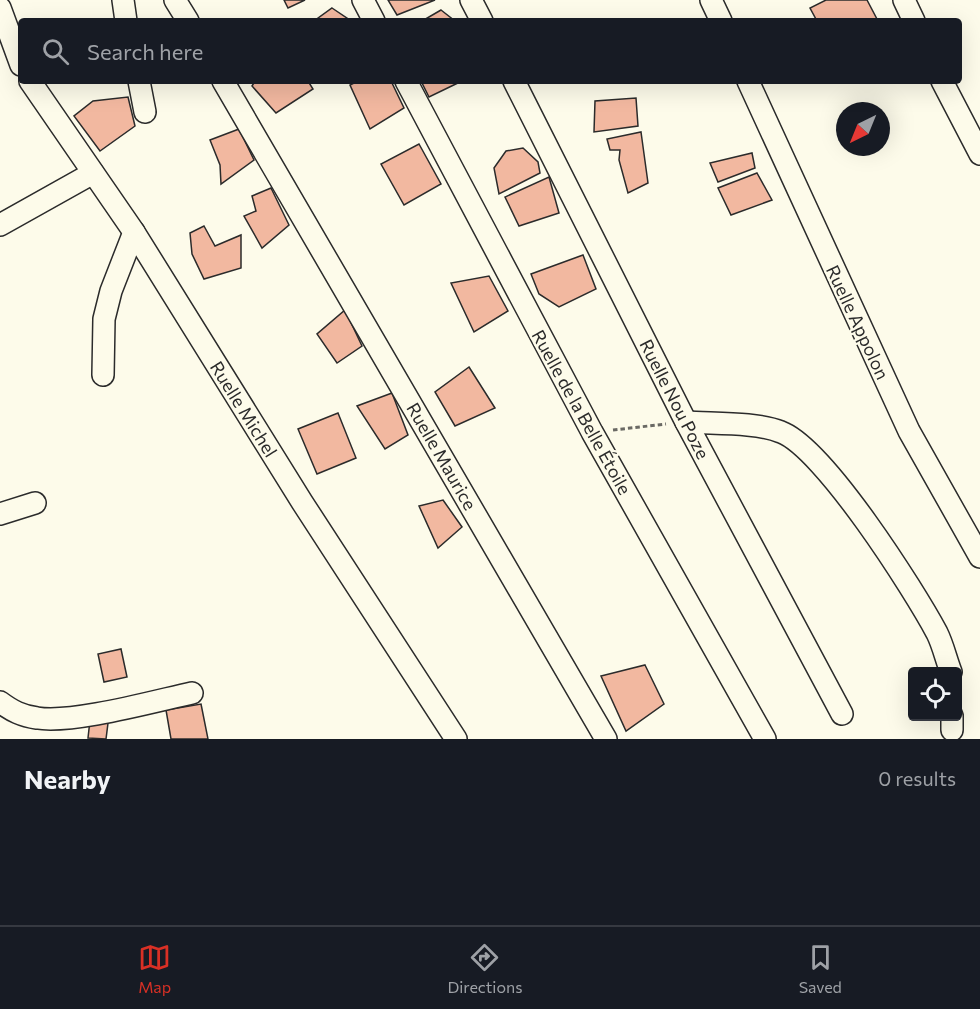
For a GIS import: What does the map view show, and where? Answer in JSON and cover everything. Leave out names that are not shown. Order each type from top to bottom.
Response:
[{"type":"street","points":[[123,0],[126,18]]},
{"type":"street","points":[[175,0],[186,18]]},
{"type":"street","points":[[363,0],[372,18]]},
{"type":"street","points":[[471,0],[480,18]]},
{"type":"street","points":[[711,0],[720,18]]},
{"type":"street","points":[[904,0],[913,18]]},
{"type":"street","points":[[0,8],[18,57]]},
{"type":"street","name":"Ruelle Michel","points":[[32,84],[134,232],[302,502],[456,739]]},
{"type":"street","points":[[140,84],[145,112]]},
{"type":"street","name":"Ruelle Maurice","points":[[225,84],[606,739]]},
{"type":"street","name":"Ruelle de la Belle Étoile","points":[[408,84],[592,432],[765,739]]},
{"type":"street","name":"Ruelle Nou Poze","points":[[516,84],[686,422],[842,714]]},
{"type":"street","name":"Ruelle Appolon","points":[[749,84],[909,431],[980,557]]},
{"type":"street","points":[[944,84],[980,154]]},
{"type":"street","points":[[0,225],[93,173]]},
{"type":"street","points":[[103,375],[104,319],[108,300],[134,232]]},
{"type":"street","points":[[686,422],[766,428],[783,432],[802,445],[866,521],[937,634],[949,667]]},
{"type":"street","points":[[0,514],[35,503]]},
{"type":"street","points":[[0,702],[17,714],[40,719],[83,715],[192,693]]},
{"type":"path","points":[[592,432],[686,422]]},
{"type":"building","points":[[284,0],[305,0],[288,8]]},
{"type":"building","points":[[388,0],[435,0],[397,15]]},
{"type":"building","points":[[826,0],[867,0],[876,18],[815,18],[810,8]]},
{"type":"building","points":[[332,8],[347,18],[318,18]]},
{"type":"building","points":[[441,10],[451,18],[427,18]]},
{"type":"building","points":[[253,84],[310,84],[313,89],[276,113],[252,86]]},
{"type":"building","points":[[392,84],[404,108],[370,129],[350,85]]},
{"type":"building","points":[[422,84],[456,84],[429,97]]},
{"type":"building","points":[[128,97],[135,126],[100,151],[74,116],[93,101]]},
{"type":"building","points":[[636,98],[638,126],[594,132],[595,101]]},
{"type":"building","points":[[239,129],[254,160],[221,184],[220,165],[210,140]]},
{"type":"building","points":[[641,132],[648,183],[628,193],[619,160],[620,150],[610,150],[607,139]]},
{"type":"building","points":[[419,144],[441,184],[404,205],[381,164]]},
{"type":"building","points":[[523,148],[538,162],[540,173],[499,194],[494,168],[506,151]]},
{"type":"building","points":[[752,153],[755,168],[718,182],[710,163]]},
{"type":"building","points":[[757,173],[772,200],[731,215],[718,188]]},
{"type":"building","points":[[549,177],[559,213],[519,226],[505,197]]},
{"type":"building","points":[[271,188],[289,225],[262,248],[244,216],[256,211],[252,196]]},
{"type":"building","points":[[204,226],[215,246],[241,235],[241,268],[204,279],[192,254],[190,233]]},
{"type":"building","points":[[583,255],[596,289],[559,307],[539,294],[531,274]]},
{"type":"building","points":[[489,276],[508,311],[474,332],[451,283]]},
{"type":"building","points":[[345,310],[362,346],[337,363],[317,334]]},
{"type":"building","points":[[469,367],[495,408],[455,426],[435,392]]},
{"type":"building","points":[[392,393],[408,435],[385,449],[357,406]]},
{"type":"building","points":[[338,413],[356,458],[317,474],[298,429]]},
{"type":"building","points":[[443,500],[462,527],[438,548],[419,506]]},
{"type":"building","points":[[121,649],[127,677],[104,682],[98,654]]},
{"type":"building","points":[[645,665],[664,704],[626,731],[601,676]]},
{"type":"building","points":[[201,704],[208,739],[171,739],[166,710]]},
{"type":"building","points":[[90,720],[108,723],[106,739],[88,738]]}]
